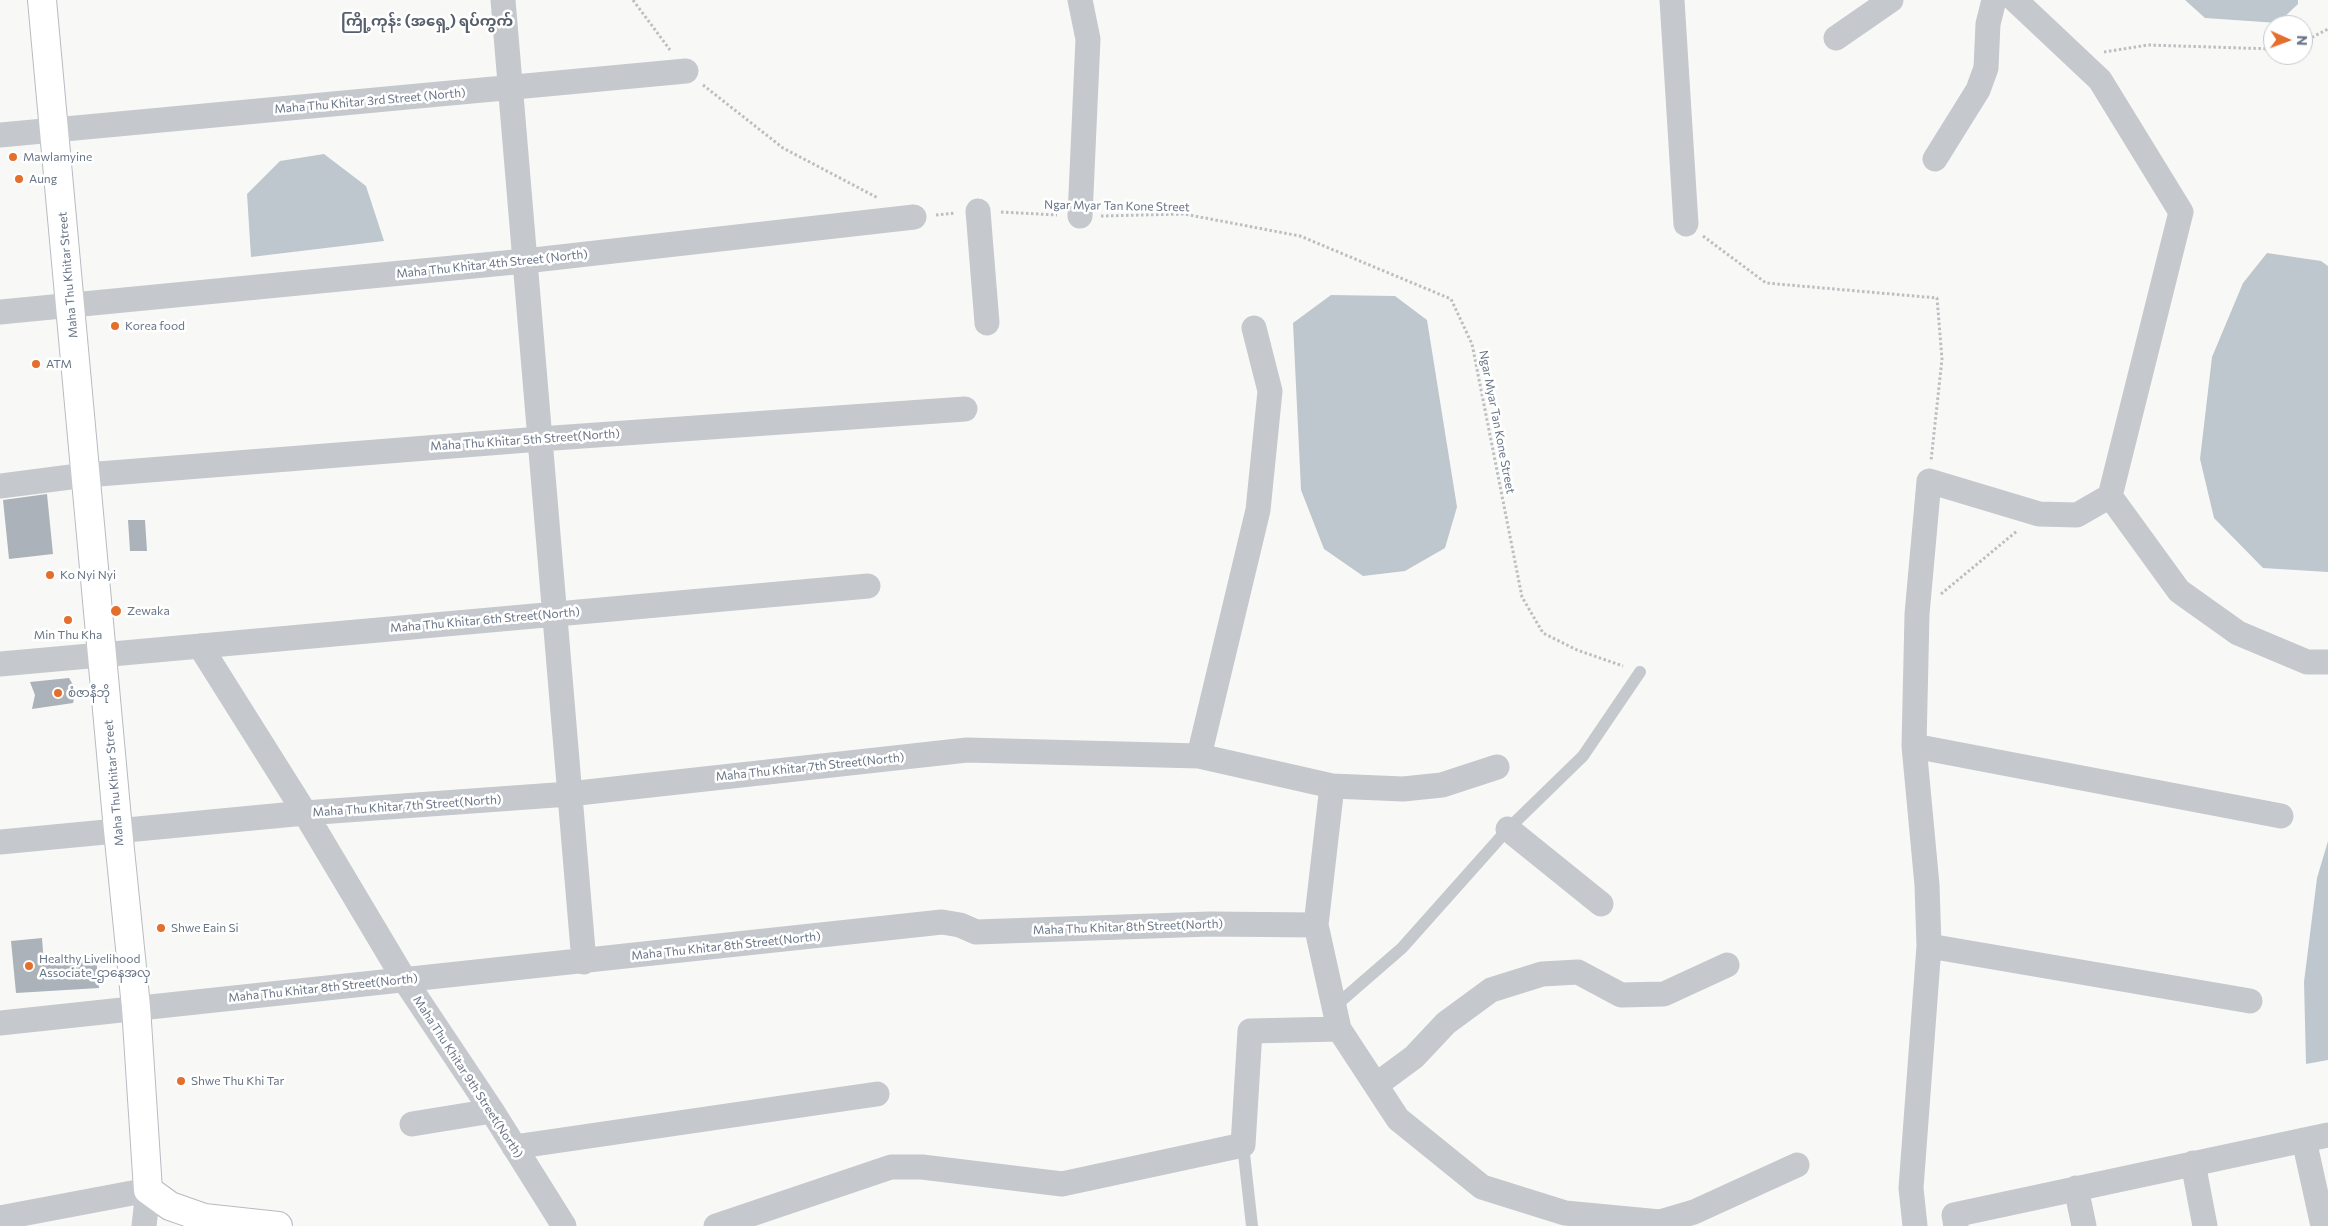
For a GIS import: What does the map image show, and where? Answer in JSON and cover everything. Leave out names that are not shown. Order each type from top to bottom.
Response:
[{"type":"street","name":"Maha Thu Khitar Street","points":[[42,0],[136,1007],[148,1190]]},
{"type":"street","points":[[503,0],[584,962]]},
{"type":"street","points":[[1080,0],[1088,39],[1080,216]]},
{"type":"street","points":[[1672,0],[1686,224]]},
{"type":"street","points":[[1836,38],[1891,0]]},
{"type":"street","points":[[1935,160],[1981,82],[1986,68],[1988,24],[1994,0]]},
{"type":"street","points":[[1915,1226],[1910,1188],[1929,946],[1927,885],[1914,746],[1917,614],[1929,481],[2039,514],[2076,515],[2110,496],[2181,212],[2100,80],[2015,0]]},
{"type":"street","name":"Maha Thu Khitar 3rd Street (North)","points":[[0,135],[686,71]]},
{"type":"street","points":[[978,211],[987,323]]},
{"type":"street","name":"Maha Thu Khitar 4th Street (North)","points":[[0,312],[525,261],[914,217]]},
{"type":"street","points":[[1199,756],[1258,510],[1270,391],[1254,328]]},
{"type":"street","name":"Maha Thu Khitar 5th Street(North)","points":[[0,486],[86,475],[540,439],[965,409]]},
{"type":"street","points":[[2110,496],[2179,591],[2238,633],[2307,662],[2328,662]]},
{"type":"street","name":"Maha Thu Khitar 6th Street(North)","points":[[0,664],[868,586]]},
{"type":"street","name":"Maha Thu Khitar 9th Street(North)","points":[[200,646],[305,813],[404,979],[492,1111],[564,1226]]},
{"type":"street","points":[[1914,746],[2281,816]]},
{"type":"street","name":"Maha Thu Khitar 7th Street(North)","points":[[0,842],[305,813],[569,794],[967,750],[1199,756],[1332,786],[1403,789],[1442,785],[1497,767]]},
{"type":"street","points":[[1332,786],[1316,925],[1337,1018],[1398,1119],[1482,1186],[1563,1219],[1660,1224],[1694,1212],[1797,1165]]},
{"type":"street","points":[[1508,829],[1601,904]]},
{"type":"street","name":"Maha Thu Khitar 8th Street(North)","points":[[0,1023],[404,979],[584,962],[942,922],[960,925],[976,932],[1210,924],[1316,925]]},
{"type":"street","points":[[1929,946],[2250,1001]]},
{"type":"street","points":[[1376,1085],[1414,1057],[1446,1023],[1491,990],[1542,974],[1578,972],[1622,996],[1664,994],[1727,965]]},
{"type":"street","points":[[716,1226],[891,1167],[922,1167],[1062,1184],[1243,1145],[1250,1031],[1337,1018]]},
{"type":"street","points":[[514,1147],[877,1094]]},
{"type":"street","points":[[412,1124],[492,1111]]},
{"type":"street","points":[[1956,1226],[1954,1215],[2328,1135]]},
{"type":"street","points":[[2304,1140],[2323,1226]]},
{"type":"street","points":[[2192,1163],[2204,1226]]},
{"type":"street","points":[[2076,1188],[2084,1226]]},
{"type":"street","points":[[0,1218],[148,1190],[170,1206],[204,1218],[278,1226]]},
{"type":"street","points":[[144,1226],[148,1190]]},
{"type":"lane","points":[[1337,1018],[1508,829],[1583,756],[1640,672]]},
{"type":"lane","points":[[1243,1145],[1252,1226]]},
{"type":"path","points":[[633,0],[686,71],[783,148],[879,199]]},
{"type":"path","points":[[2313,37],[2328,29]]},
{"type":"path","points":[[2074,56],[2148,46],[2263,49]]},
{"type":"path","name":"Ngar Myar Tan Kone Street","points":[[914,217],[978,211],[1080,216],[1184,214],[1300,236],[1451,299],[1472,344],[1522,596],[1543,633],[1577,650],[1640,672]]},
{"type":"path","points":[[1686,224],[1766,283],[1938,298],[1942,359],[1929,481]]},
{"type":"path","points":[[1917,614],[2039,514]]},
{"type":"shaded area","points":[[2185,0],[2298,0],[2298,4],[2286,15],[2263,15],[2263,22],[2205,18]]},
{"type":"shaded area","points":[[324,154],[366,186],[384,241],[251,257],[247,194],[280,161]]},
{"type":"shaded area","points":[[2267,253],[2321,261],[2328,266],[2328,572],[2263,568],[2214,518],[2200,459],[2212,357],[2243,283]]},
{"type":"shaded area","points":[[1331,295],[1395,296],[1427,320],[1457,507],[1445,548],[1405,571],[1363,576],[1324,549],[1301,490],[1293,323]]},
{"type":"shaded area","points":[[2328,841],[2328,1060],[2306,1064],[2304,982],[2317,878]]},
{"type":"building","points":[[47,494],[53,554],[9,559],[3,500]]},
{"type":"building","points":[[128,520],[145,520],[147,551],[130,551]]},
{"type":"building","points":[[69,678],[76,690],[73,703],[32,709],[35,695],[30,682]]},
{"type":"building","points":[[42,938],[44,964],[96,957],[99,988],[16,993],[11,941]]},
{"type":"place","name":"Mawlamyine","points":[[13,157]]},
{"type":"place","name":"Aung","points":[[19,179]]},
{"type":"place","name":"Korea food","points":[[115,326]]},
{"type":"place","name":"ATM","points":[[36,364]]},
{"type":"place","name":"Ko Nyi Nyi","points":[[50,575]]},
{"type":"place","name":"Zewaka","points":[[116,611]]},
{"type":"place","name":"Min Thu Kha","points":[[68,620]]},
{"type":"place","name":"စံဇာနီဘို","points":[[58,693]]},
{"type":"place","name":"Shwe Eain Si","points":[[161,928]]},
{"type":"place","name":"Healthy Livelihood Associate_ဌာနေအလှ","points":[[29,966]]},
{"type":"place","name":"Shwe Thu Khi Tar","points":[[181,1081]]},
{"type":"district","name":"ကြို့ကုန်း (အရှေ့) ရပ်ကွက်","points":[[427,21]]}]
